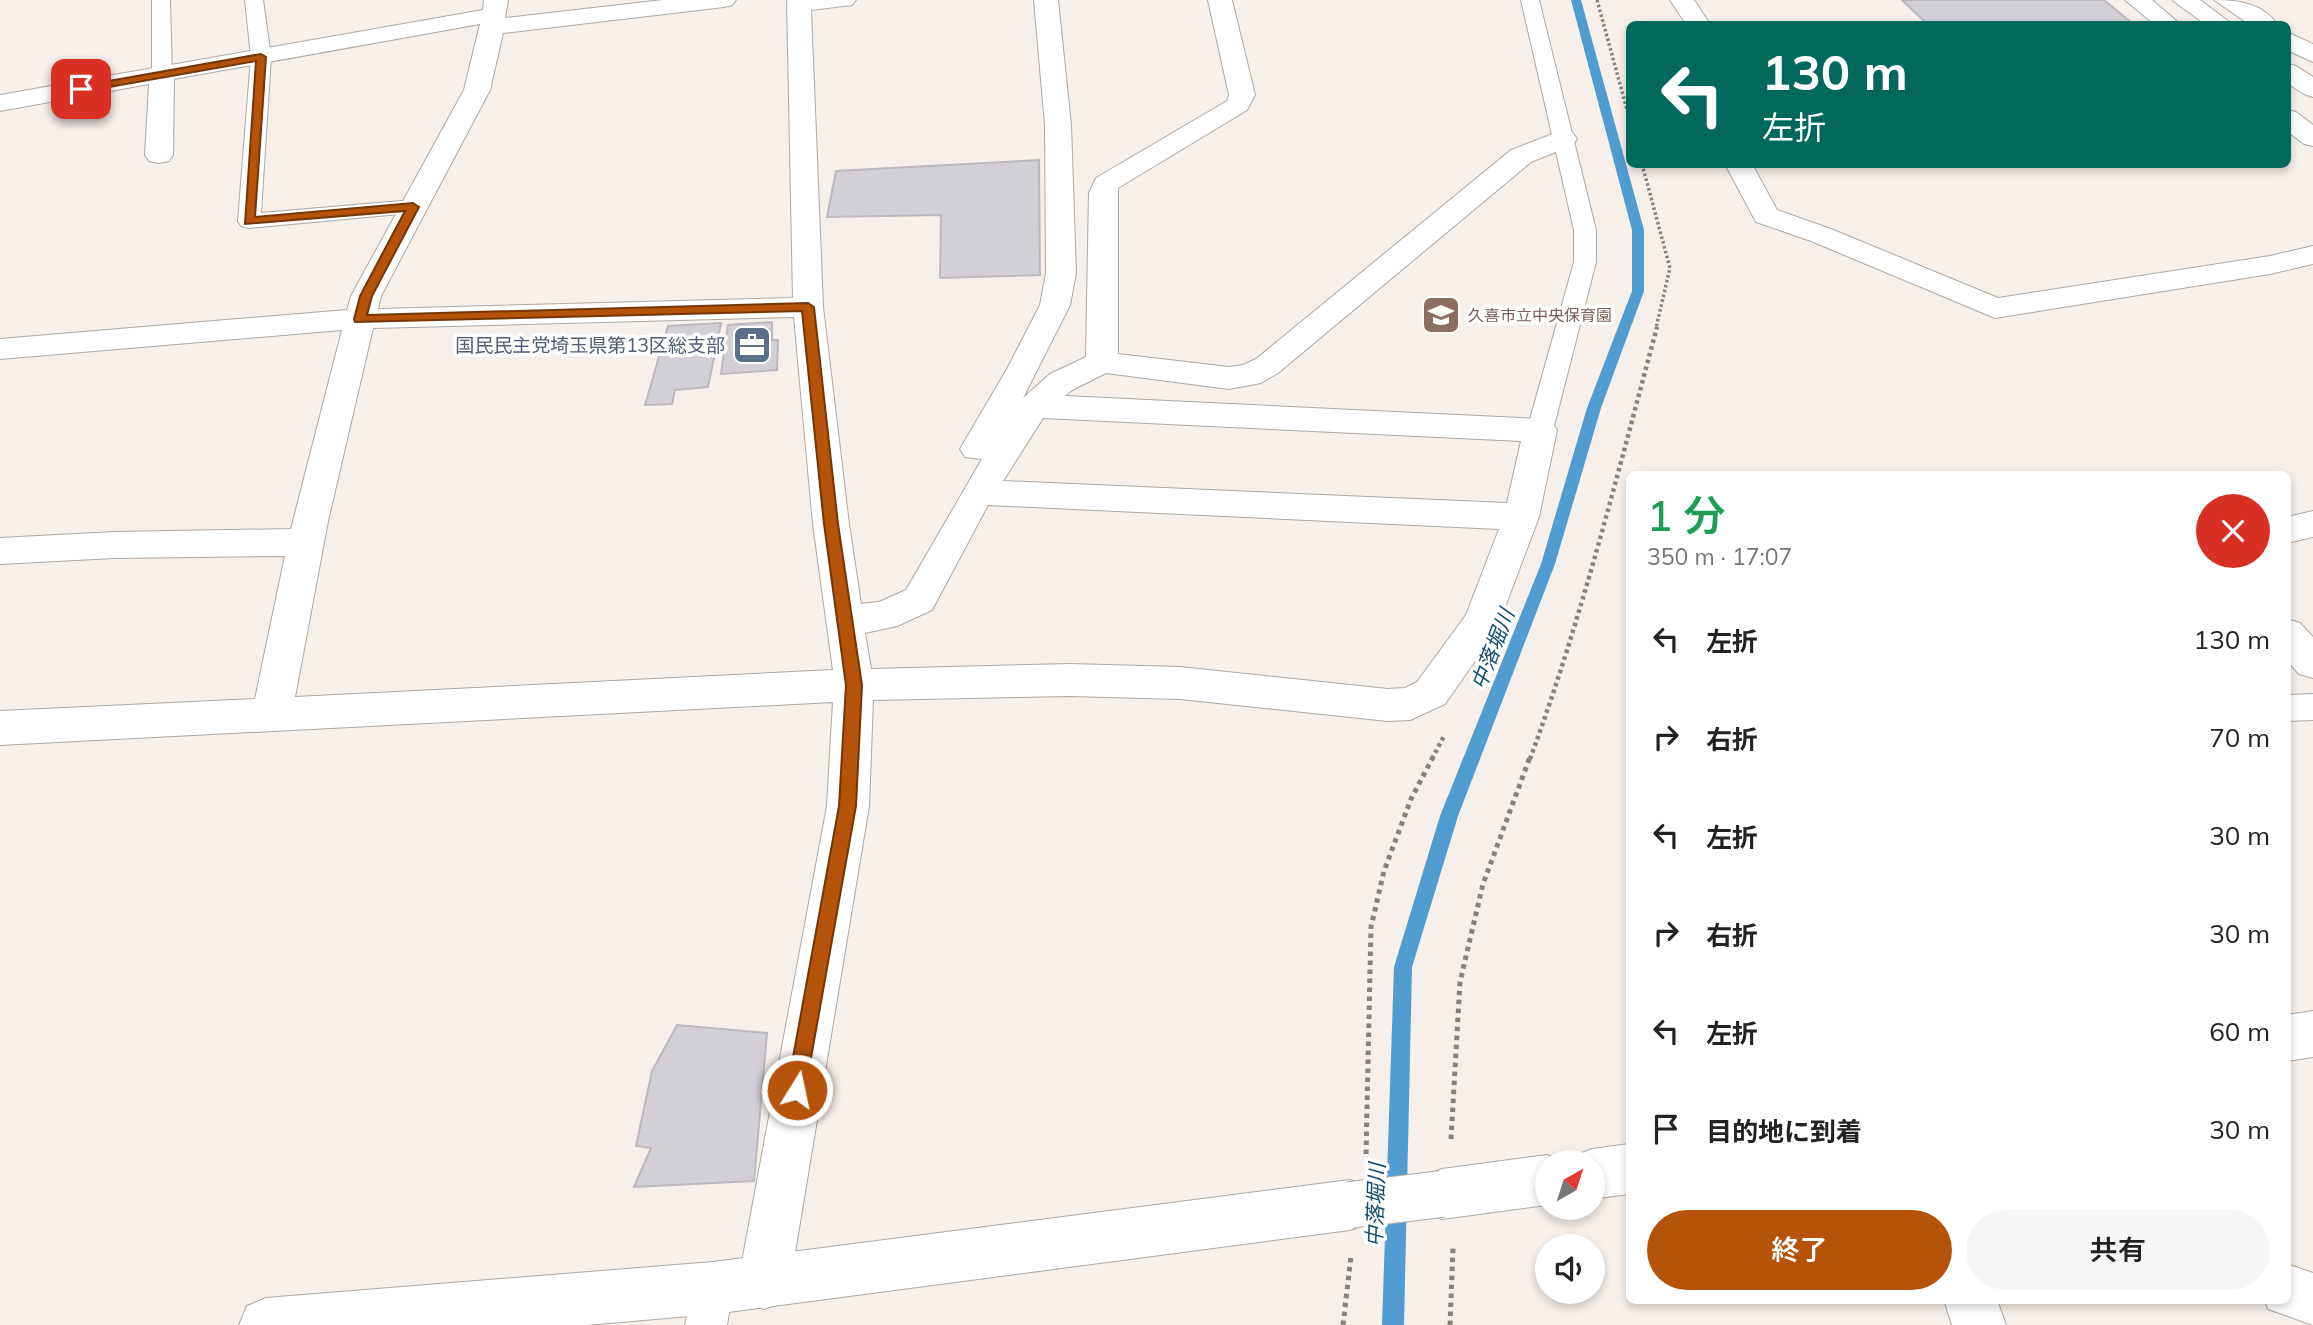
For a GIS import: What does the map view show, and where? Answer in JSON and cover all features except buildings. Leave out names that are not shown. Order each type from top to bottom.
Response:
[{"type":"street","points":[[0,103],[494,14],[724,0]]},
{"type":"street","points":[[764,1283],[848,806],[854,685],[831,524],[808,307],[799,2],[844,0]]},
{"type":"street","points":[[884,616],[895,591],[1023,369],[1055,305],[1061,272],[1058,125],[1045,0]]},
{"type":"street","points":[[1102,362],[1105,184],[1238,105],[1242,95],[1220,0]]},
{"type":"street","points":[[1682,0],[1696,21]]},
{"type":"street","points":[[2137,0],[2164,21]]},
{"type":"street","points":[[2184,0],[2216,21]]},
{"type":"street","points":[[2226,0],[2260,21]]},
{"type":"street","points":[[272,712],[306,542],[366,296],[477,90],[494,14]]},
{"type":"street","points":[[2291,41],[2313,55]]},
{"type":"street","points":[[2291,74],[2313,89]]},
{"type":"street","points":[[159,156],[162,75]]},
{"type":"street","points":[[2291,121],[2313,138]]},
{"type":"street","points":[[846,621],[884,616],[919,600],[978,492],[1034,406],[1061,382],[1102,362],[1229,378],[1250,375],[1267,366],[1521,156],[1564,139]]},
{"type":"street","points":[[1740,168],[1766,216],[1821,235],[1995,308],[2270,265],[2313,255]]},
{"type":"street","points":[[0,349],[360,319],[808,307]]},
{"type":"street","points":[[1023,369],[1061,382]]},
{"type":"street","points":[[0,728],[272,712],[854,685],[1070,680],[1180,683],[1388,705],[1410,704],[1431,693],[1483,621],[1521,517],[1541,430],[1034,406]]},
{"type":"street","points":[[978,492],[1521,517]]},
{"type":"street","points":[[2291,529],[2313,524]]},
{"type":"street","points":[[0,551],[114,545],[306,542]]},
{"type":"street","points":[[2291,638],[2313,663]]},
{"type":"street","points":[[2291,1037],[2313,1034]]},
{"type":"street","points":[[1605,1172],[1626,1169]]},
{"type":"street","points":[[267,1325],[709,1307],[764,1283],[1535,1182]]},
{"type":"street","points":[[2291,1291],[2313,1299]]},
{"type":"street","points":[[1971,1304],[1979,1325]]},
{"type":"lane","points":[[161,0],[162,75]]},
{"type":"lane","points":[[254,0],[261,57],[249,221],[413,207]]},
{"type":"lane","points":[[1530,0],[1584,230],[1585,262],[1541,430]]},
{"type":"lane","points":[[2291,708],[2313,707]]},
{"type":"path","points":[[1597,0],[1626,106]]},
{"type":"path","points":[[1451,1144],[1460,982],[1482,884],[1557,686],[1668,286],[1670,268],[1643,168]]},
{"type":"path","points":[[1343,1325],[1356,1206],[1371,927],[1384,871],[1411,799],[1445,733]]},
{"type":"path","points":[[1450,1325],[1453,1248]]},
{"type":"waterway","name":"中落堀川","points":[[1393,1325],[1403,967],[1449,816],[1548,564],[1594,408],[1638,291],[1638,230],[1576,0]]},
{"type":"place","name":"久喜市立中央保育園","points":[[1441,315]]},
{"type":"place","name":"国民民主党埼玉県第13区総支部","points":[[752,345]]},
{"type":"route","points":[[81,89],[261,57],[249,221],[413,207],[366,296],[360,319],[808,307],[831,524],[854,685],[848,806],[797,1090]]}]
